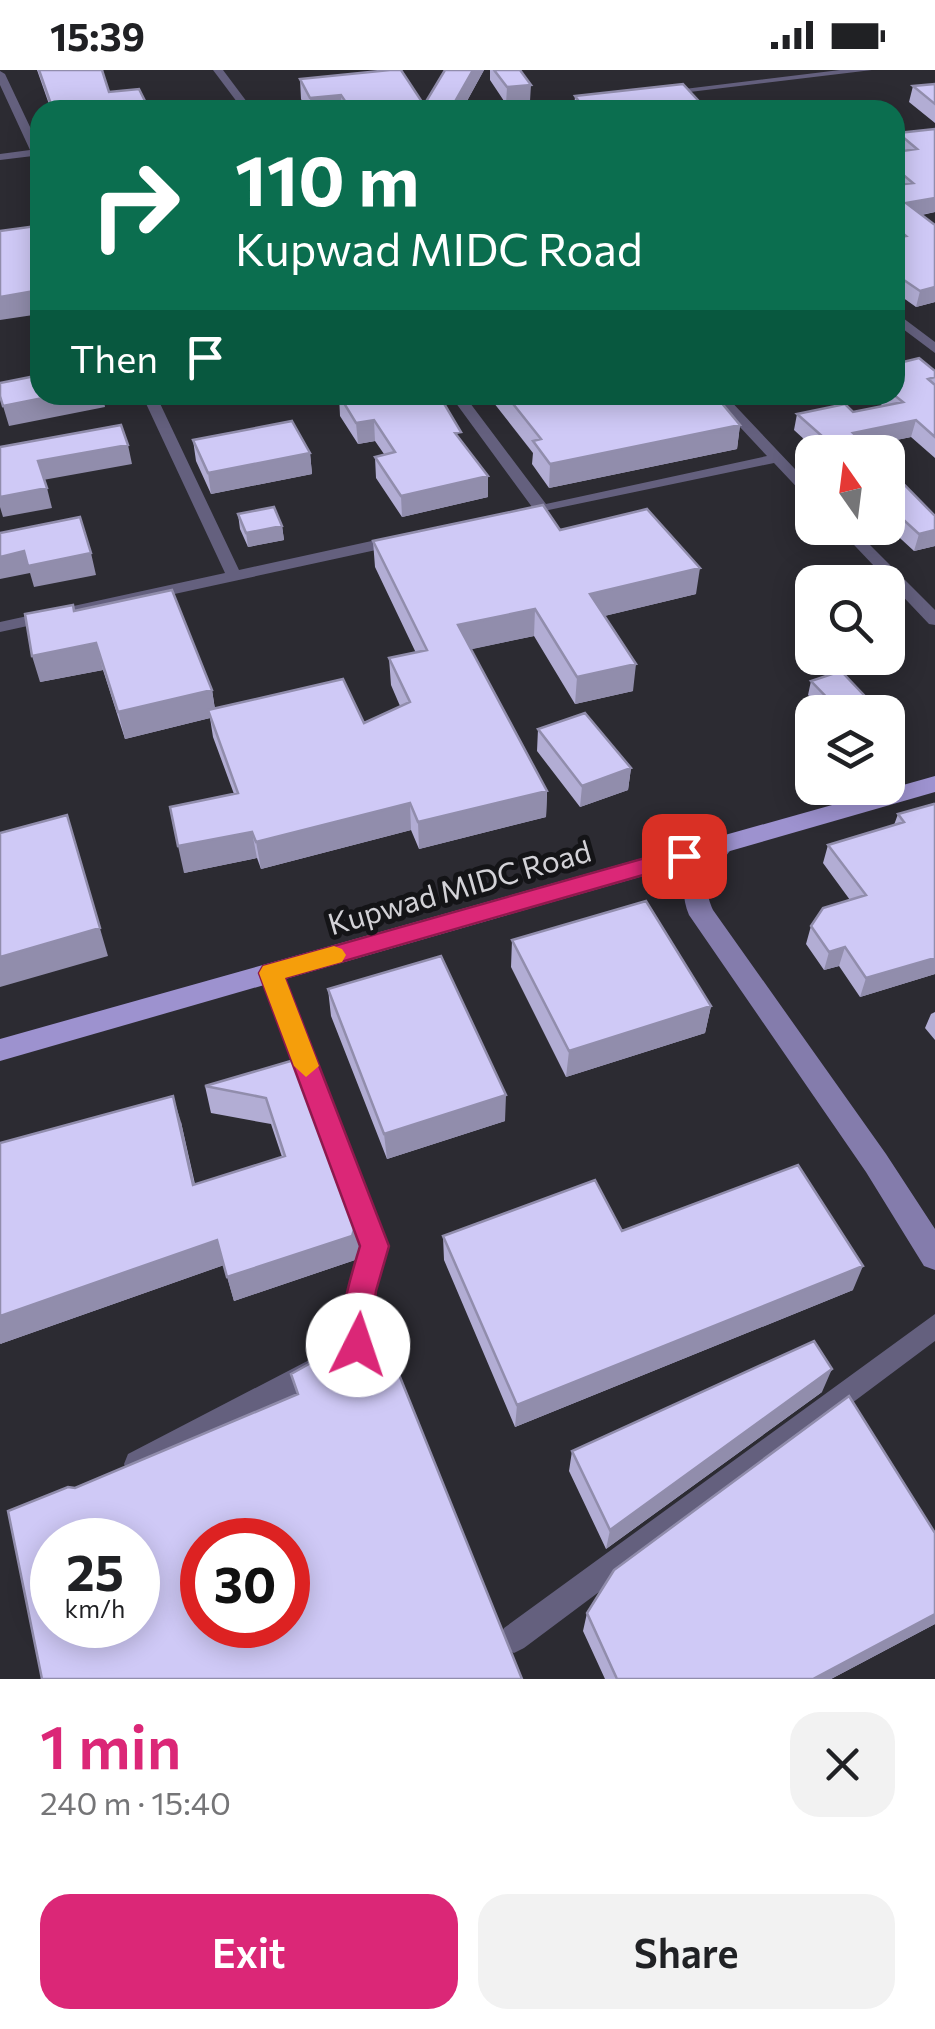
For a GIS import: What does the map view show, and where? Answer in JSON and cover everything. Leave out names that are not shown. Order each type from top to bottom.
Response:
[{"type":"main road","name":"Kupwad MIDC Road","points":[[0,1050],[935,784]]},
{"type":"main road","points":[[722,845],[701,862],[692,879],[694,899],[702,915],[876,1162],[935,1256]]},
{"type":"street","points":[[218,70],[240,100]]},
{"type":"street","points":[[654,93],[867,70]]},
{"type":"street","points":[[0,74],[30,136]]},
{"type":"street","points":[[588,100],[615,97]]},
{"type":"street","points":[[0,157],[30,155]]},
{"type":"street","points":[[905,324],[935,348]]},
{"type":"street","points":[[154,405],[234,576]]},
{"type":"street","points":[[464,405],[542,509]]},
{"type":"street","points":[[727,405],[795,477]]},
{"type":"street","points":[[503,518],[777,458]]},
{"type":"street","points":[[0,627],[426,534]]},
{"type":"street","points":[[862,545],[935,620]]},
{"type":"street","points":[[120,1474],[358,1345],[362,1291],[374,1246],[271,973]]},
{"type":"street","points":[[514,1638],[935,1326]]},
{"type":"building","points":[[39,70],[102,70],[109,92],[139,89],[144,100],[50,100]]},
{"type":"building","points":[[401,70],[421,100],[344,100],[341,95],[310,98],[300,79]]},
{"type":"building","points":[[445,70],[473,70],[456,100],[427,100]]},
{"type":"building","points":[[494,70],[520,70],[531,85],[507,87]]},
{"type":"building","points":[[683,84],[698,100],[578,100],[575,96]]},
{"type":"building","points":[[935,84],[935,104],[913,86]]},
{"type":"building","points":[[935,129],[935,198],[906,203],[935,225],[935,287],[920,291],[905,281],[905,184],[913,183],[905,176],[905,151],[917,149],[905,139],[905,132]]},
{"type":"building","points":[[30,227],[30,292],[0,297],[0,231]]},
{"type":"building","points":[[919,358],[935,371],[935,377],[928,379],[935,385],[935,437],[916,420],[855,435],[821,435],[797,414],[840,405],[853,412],[905,405],[905,362]]},
{"type":"building","points":[[30,377],[30,401],[3,406],[0,383]]},
{"type":"building","points":[[345,405],[445,405],[461,432],[455,433],[488,476],[401,496],[375,457],[395,452],[374,420],[356,423]]},
{"type":"building","points":[[514,405],[723,405],[740,425],[550,464],[533,441],[541,439]]},
{"type":"building","points":[[292,421],[310,453],[208,473],[193,440]]},
{"type":"building","points":[[121,425],[128,445],[38,461],[47,488],[0,497],[0,447]]},
{"type":"building","points":[[905,485],[935,516],[935,530],[919,534],[905,521]]},
{"type":"building","points":[[543,505],[560,530],[647,509],[700,568],[590,594],[636,664],[577,677],[535,609],[458,625],[547,791],[418,822],[410,803],[256,842],[252,832],[178,846],[170,807],[238,793],[208,710],[343,679],[364,723],[410,702],[389,658],[427,650],[373,541]]},
{"type":"building","points":[[274,507],[282,526],[246,533],[238,514]]},
{"type":"building","points":[[80,517],[91,553],[28,566],[24,551],[0,557],[0,533]]},
{"type":"building","points":[[172,590],[212,690],[118,712],[96,643],[32,656],[25,614],[73,605],[74,611]]},
{"type":"building","points":[[845,675],[864,695],[825,695],[811,681]]},
{"type":"building","points":[[585,713],[631,768],[582,786],[538,729]]},
{"type":"building","points":[[934,804],[935,958],[866,978],[845,947],[829,952],[811,926],[823,908],[866,895],[828,845],[904,822],[898,814]]},
{"type":"building","points":[[67,815],[100,928],[0,957],[0,833]]},
{"type":"building","points":[[646,901],[711,1006],[569,1051],[512,940]]},
{"type":"building","points":[[441,956],[506,1095],[384,1134],[328,989]]},
{"type":"building","points":[[294,1060],[356,1223],[352,1236],[227,1277],[217,1240],[0,1316],[0,1143],[173,1096],[193,1185],[285,1156],[266,1098],[205,1086]]},
{"type":"building","points":[[798,1165],[863,1266],[517,1405],[443,1236],[595,1180],[622,1231]]},
{"type":"building","points":[[379,1325],[522,1679],[42,1679],[36,1648],[160,1648],[160,1518],[30,1518],[30,1620],[8,1511],[68,1487],[75,1488],[298,1394],[291,1374]]},
{"type":"building","points":[[814,1341],[832,1369],[610,1530],[572,1451]]},
{"type":"building","points":[[849,1396],[935,1533],[935,1614],[813,1679],[617,1679],[587,1613],[614,1570]]},
{"type":"slow traffic","points":[[306,1066],[271,973],[334,955]]},
{"type":"route","points":[[358,1345],[362,1291],[374,1246],[271,973],[684,856]]}]
